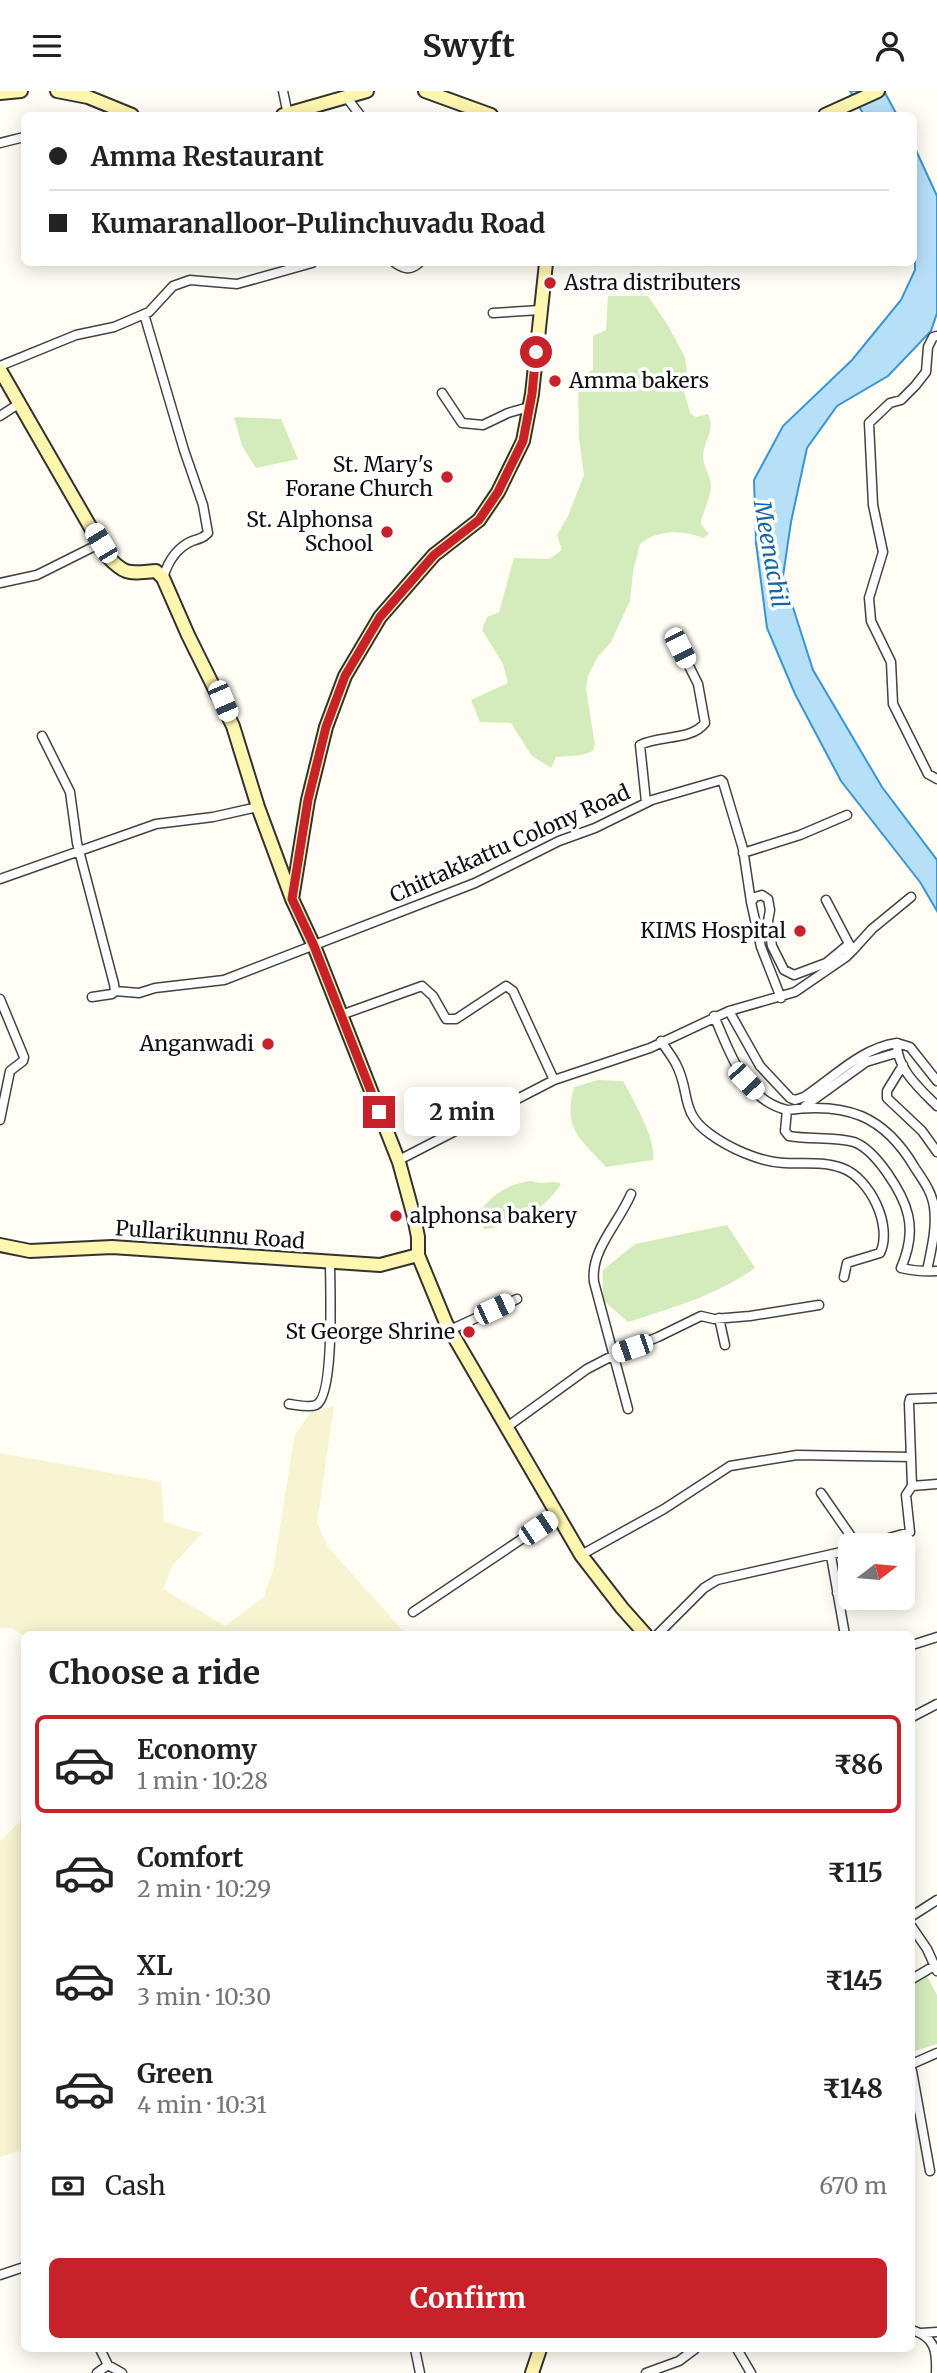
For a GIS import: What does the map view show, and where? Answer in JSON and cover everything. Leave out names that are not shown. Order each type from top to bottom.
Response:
[{"type":"main road","points":[[0,93],[21,91]]},
{"type":"main road","points":[[57,91],[88,97],[125,112]]},
{"type":"main road","points":[[296,112],[367,91]]},
{"type":"main road","points":[[425,91],[440,94],[484,112]]},
{"type":"main road","points":[[831,112],[878,91]]},
{"type":"main road","points":[[292,899],[308,800],[326,727],[345,676],[380,617],[434,555],[479,520],[498,492],[523,441],[546,266]]},
{"type":"main road","points":[[0,368],[107,556],[121,570],[133,573],[156,571],[163,578],[228,714],[292,899],[314,946],[398,1160],[414,1217],[418,1255],[450,1330],[582,1555],[642,1631]]},
{"type":"main road","name":"Pullarikunnu Road","points":[[0,1245],[30,1251],[112,1247],[380,1265],[418,1255]]},
{"type":"main road","points":[[532,2373],[539,2352]]},
{"type":"street","points":[[283,91],[285,112]]},
{"type":"street","points":[[347,98],[358,112]]},
{"type":"street","points":[[0,143],[21,138]]},
{"type":"street","points":[[0,368],[76,335],[114,327],[149,312],[173,286],[190,280],[237,284],[301,266]]},
{"type":"street","points":[[493,313],[540,310]]},
{"type":"street","points":[[144,314],[203,505],[208,533],[175,552],[163,578]]},
{"type":"street","points":[[937,336],[933,337],[928,347],[926,372],[901,400],[890,403],[869,423],[873,505],[883,552],[869,598],[871,621],[891,662],[894,703],[928,774],[937,779]]},
{"type":"street","points":[[442,393],[461,423],[483,425],[529,407]]},
{"type":"street","points":[[0,416],[20,403]]},
{"type":"street","points":[[0,583],[37,576],[101,543]]},
{"type":"street","points":[[646,802],[640,745],[701,729],[705,723],[698,684],[680,648]]},
{"type":"street","points":[[42,736],[70,792],[80,852],[115,991]]},
{"type":"street","name":"Chittakkattu Colony Road","points":[[92,997],[112,994],[115,991],[139,993],[155,988],[223,980],[475,883],[646,802],[722,781],[743,853]]},
{"type":"street","points":[[0,879],[156,824],[213,817],[258,807]]},
{"type":"street","points":[[781,998],[761,947],[743,853],[800,835],[847,815]]},
{"type":"street","points":[[751,902],[762,895],[768,899],[772,946],[784,970],[794,975],[826,963],[851,947],[911,897]]},
{"type":"street","points":[[826,900],[851,947]]},
{"type":"street","points":[[398,1160],[554,1080],[650,1048],[714,1016],[795,992],[846,957],[851,947]]},
{"type":"street","points":[[341,1014],[422,986],[433,996],[446,1019],[456,1020],[506,986],[513,991],[554,1080]]},
{"type":"street","points":[[0,999],[24,1057],[23,1061],[10,1070],[0,1121]]},
{"type":"street","points":[[729,1011],[761,1066],[782,1091],[795,1100],[804,1097],[868,1052],[887,1044],[897,1043],[909,1047],[937,1081]]},
{"type":"street","points":[[714,1016],[733,1061],[762,1099],[787,1110],[804,1106],[856,1113],[886,1130],[908,1155],[933,1203],[934,1236],[927,1271]]},
{"type":"street","points":[[662,1041],[677,1065],[690,1115],[711,1135],[753,1156],[780,1163],[832,1165],[842,1168],[852,1173],[866,1189],[884,1221],[884,1245],[880,1253],[846,1263],[844,1277]]},
{"type":"street","points":[[897,1043],[896,1053],[913,1082],[937,1106]]},
{"type":"street","points":[[804,1106],[866,1062],[896,1053]]},
{"type":"street","points":[[903,1065],[887,1091],[887,1098],[922,1131],[937,1151]]},
{"type":"street","points":[[787,1110],[785,1131],[789,1136],[853,1142],[880,1164],[894,1185],[908,1216],[908,1243],[901,1268],[937,1271]]},
{"type":"street","points":[[628,1409],[592,1269],[631,1194]]},
{"type":"street","points":[[289,1404],[317,1404],[324,1397],[329,1364],[330,1262]]},
{"type":"street","points":[[450,1330],[517,1299]]},
{"type":"street","points":[[507,1427],[587,1369],[701,1316],[750,1316],[819,1304]]},
{"type":"street","points":[[719,1318],[725,1345]]},
{"type":"street","points":[[906,1533],[910,1532],[905,1495],[912,1486],[910,1399],[937,1398]]},
{"type":"street","points":[[582,1555],[664,1509],[730,1466],[797,1455],[911,1457]]},
{"type":"street","points":[[912,1486],[937,1484]]},
{"type":"street","points":[[821,1493],[849,1533]]},
{"type":"street","points":[[413,1612],[559,1514]]},
{"type":"street","points":[[661,1631],[710,1583],[752,1571],[838,1554]]},
{"type":"street","points":[[831,1556],[844,1631]]},
{"type":"street","points":[[915,1644],[936,1640]]},
{"type":"street","points":[[915,1715],[937,1704]]},
{"type":"street","points":[[915,1914],[937,1900]]},
{"type":"street","points":[[915,1932],[936,1969],[915,1978]]},
{"type":"street","points":[[915,2063],[937,2053]]},
{"type":"street","points":[[915,2088],[930,2171]]},
{"type":"street","points":[[0,2275],[21,2268]]},
{"type":"street","points":[[915,2331],[930,2339],[937,2350],[936,2373]]},
{"type":"street","points":[[921,2333],[937,2332]]},
{"type":"street","points":[[102,2352],[108,2365],[122,2373]]},
{"type":"street","points":[[416,2352],[420,2373]]},
{"type":"street","points":[[646,2373],[679,2361],[691,2352]]},
{"type":"street","points":[[739,2352],[751,2373]]},
{"type":"street","points":[[97,2373],[108,2365]]},
{"type":"shaded area","points":[[334,1406],[317,1523],[328,1547],[403,1631],[21,1631],[21,1634],[12,1628],[0,1628],[0,1453],[161,1482],[164,1522],[202,1533],[172,1566],[163,1589],[225,1626],[264,1597],[273,1570],[295,1434],[311,1412]]},
{"type":"shaded area","points":[[21,1821],[21,2150],[0,2157],[0,1841]]},
{"type":"green space","points":[[608,296],[648,296],[685,357],[687,372],[684,391],[690,413],[696,417],[708,414],[711,425],[703,456],[711,487],[701,524],[709,534],[703,538],[679,532],[663,533],[640,544],[630,601],[611,642],[597,658],[588,676],[586,689],[595,745],[593,751],[582,755],[556,757],[551,768],[531,755],[511,723],[480,722],[471,700],[508,683],[503,664],[482,630],[487,617],[499,612],[514,558],[549,559],[562,550],[557,535],[568,516],[584,475],[579,438],[578,378],[593,370],[593,336],[606,330]]},
{"type":"green space","points":[[234,417],[281,419],[298,459],[256,468],[242,446]]},
{"type":"green space","points":[[598,1080],[623,1081],[648,1131],[653,1160],[606,1167],[581,1140],[572,1123],[571,1102],[574,1087]]},
{"type":"green space","points":[[533,1181],[561,1184],[550,1199],[530,1213],[484,1229],[478,1217],[493,1197],[508,1187]]},
{"type":"green space","points":[[727,1225],[755,1268],[694,1300],[628,1322],[603,1300],[603,1270],[635,1244]]},
{"type":"green space","points":[[927,1976],[937,1995],[937,2044],[915,2051],[915,1982]]},
{"type":"water","points":[[850,91],[884,91],[895,112],[862,112]]},
{"type":"water","name":"Meenachil","points":[[917,153],[937,196],[937,313],[931,331],[888,376],[837,406],[807,448],[783,576],[813,670],[882,787],[937,860],[937,911],[920,882],[841,781],[795,694],[767,628],[756,543],[754,480],[783,426],[852,360],[901,300],[915,270]]},
{"type":"place","name":"Astra distributers","points":[[550,283]]},
{"type":"place","name":"Amma bakers","points":[[555,381]]},
{"type":"place","name":"St. Mary's Forane Church","points":[[447,477]]},
{"type":"place","name":"St. Alphonsa School","points":[[387,532]]},
{"type":"place","name":"KIMS Hospital","points":[[800,931]]},
{"type":"place","name":"Anganwadi","points":[[268,1044]]},
{"type":"place","name":"alphonsa bakery","points":[[396,1216]]},
{"type":"place","name":"St George Shrine","points":[[469,1332]]},
{"type":"route","points":[[379,1112],[314,946],[292,899],[308,800],[326,727],[345,676],[380,617],[434,555],[479,520],[498,492],[523,441],[532,394],[536,352]]}]
